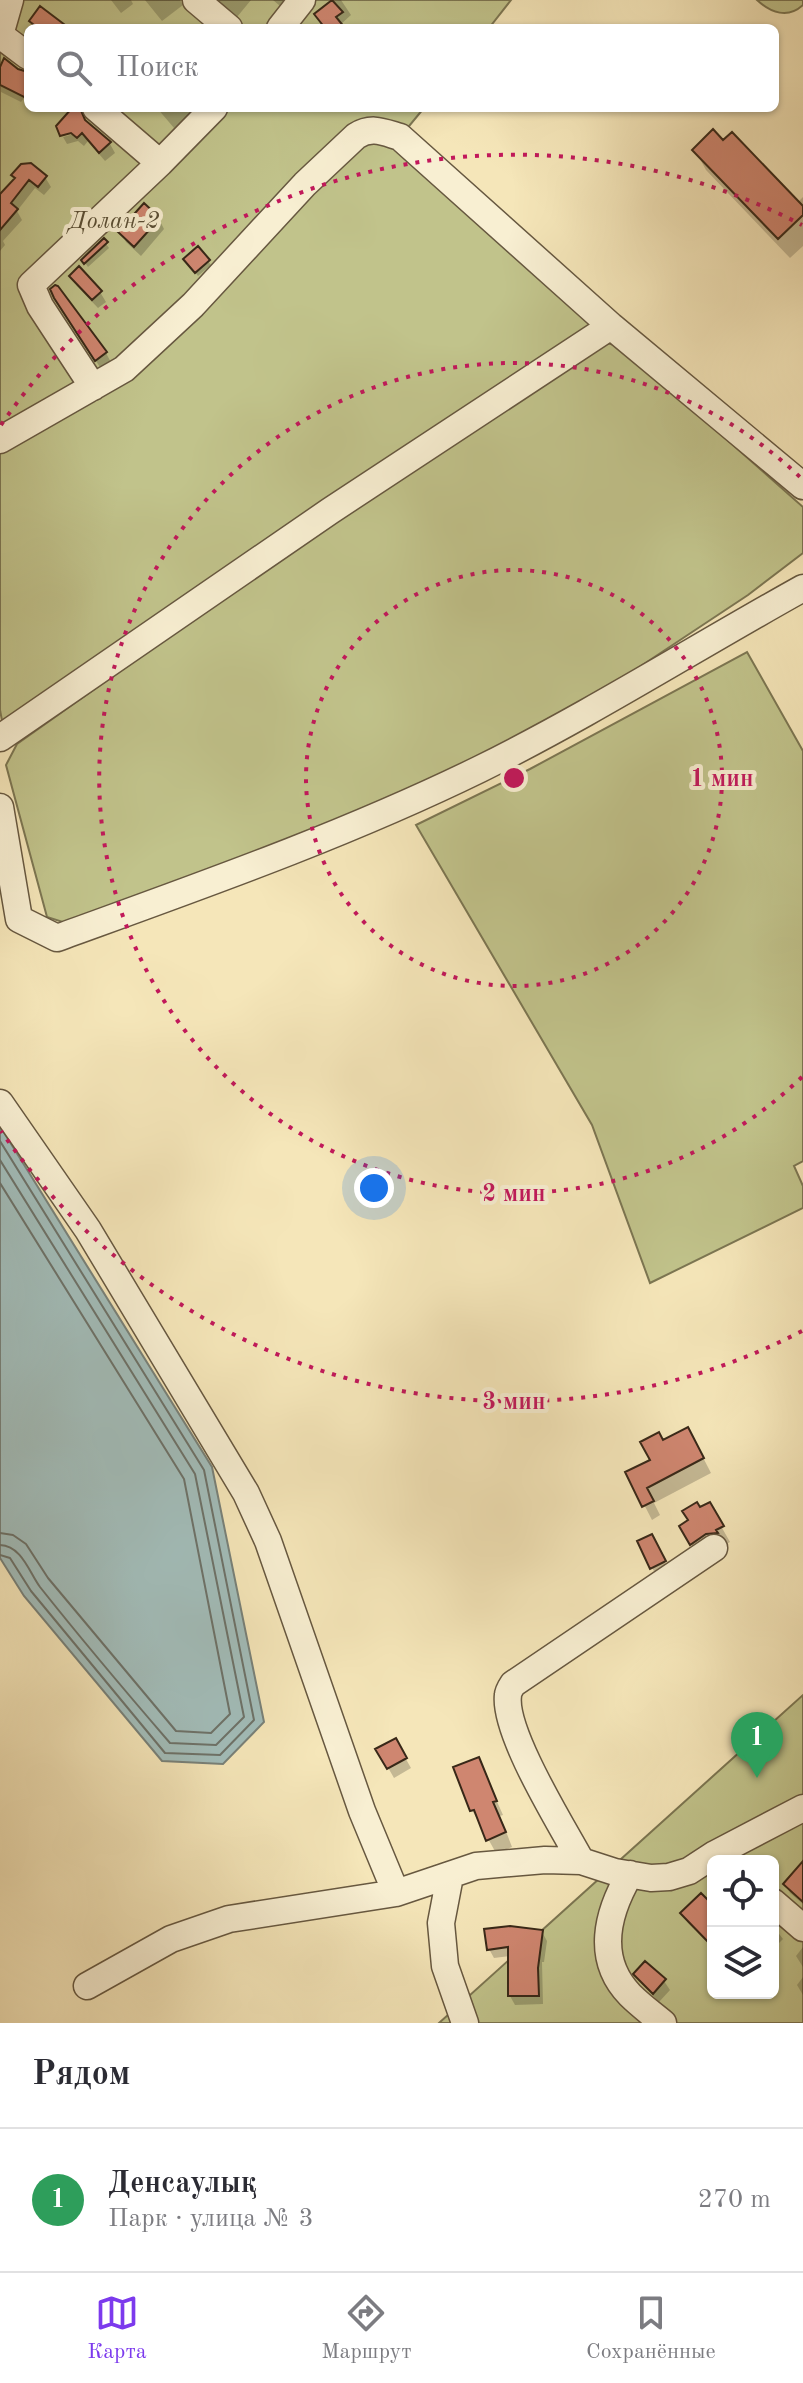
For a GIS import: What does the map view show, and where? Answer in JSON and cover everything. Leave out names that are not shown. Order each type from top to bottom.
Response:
[{"type":"street","points":[[10,0],[0,35],[24,53]]},
{"type":"street","points":[[196,0],[224,24]]},
{"type":"street","points":[[283,24],[302,0]]},
{"type":"street","points":[[101,112],[160,163]]},
{"type":"street","points":[[93,387],[40,306],[31,285],[210,112]]},
{"type":"street","points":[[0,440],[124,369],[193,305],[305,184],[366,130],[376,130],[400,137],[611,326],[803,486]]},
{"type":"street","points":[[0,738],[330,511],[611,326]]},
{"type":"street","points":[[0,807],[19,919],[57,938],[299,850],[479,769],[603,703],[803,588]]},
{"type":"street","points":[[0,1103],[88,1230],[246,1493],[268,1541],[362,1811],[396,1893]]},
{"type":"street","points":[[581,1861],[527,1759],[512,1723],[508,1694],[513,1684],[714,1548]]},
{"type":"street","points":[[723,1855],[803,1808]]},
{"type":"street","points":[[87,1986],[171,1939],[229,1919],[396,1893],[476,1866],[581,1861],[615,1872],[651,1878],[669,1877],[707,1863]]},
{"type":"street","points":[[630,1874],[616,1898],[610,1918],[608,1957],[628,1993],[663,2023]]},
{"type":"street","points":[[450,1876],[441,1923],[445,1966],[465,2023]]},
{"type":"street","points":[[779,1907],[803,1928]]},
{"type":"green space","name":"Долан-2","points":[[0,0],[511,0],[492,24],[24,24],[24,112],[421,112],[400,137],[376,130],[193,305],[0,440]]},
{"type":"green space","points":[[757,0],[803,0],[803,5],[791,12],[780,13]]},
{"type":"green space","points":[[378,135],[593,315],[586,332],[3,726],[0,710],[0,444],[126,371],[322,176]]},
{"type":"green space","points":[[607,343],[622,347],[803,507],[803,553],[748,595],[576,709],[448,777],[72,925],[47,917],[6,765],[17,744],[281,557]]},
{"type":"green space","points":[[747,652],[803,751],[803,1161],[794,1166],[803,1186],[803,1208],[650,1283],[592,1125],[416,825],[530,769]]},
{"type":"green space","points":[[803,1695],[803,2023],[439,2023]]},
{"type":"water","points":[[0,1126],[212,1467],[264,1722],[223,1764],[162,1761],[24,1596],[0,1558]]},
{"type":"building","points":[[332,0],[343,12],[336,17],[342,24],[322,24],[314,14]]},
{"type":"building","points":[[40,6],[64,24],[33,24],[29,21]]},
{"type":"building","points":[[4,58],[24,71],[24,97],[0,85],[0,67]]},
{"type":"building","points":[[68,112],[82,112],[85,120],[111,142],[99,153],[82,133],[77,138],[71,133],[60,136],[56,126]]},
{"type":"building","points":[[713,129],[723,140],[732,132],[803,206],[803,215],[778,239],[692,150]]},
{"type":"building","points":[[31,163],[47,176],[38,187],[29,180],[11,203],[18,209],[0,230],[0,194],[15,178],[11,175],[21,164]]},
{"type":"building","points":[[144,203],[160,218],[134,247],[118,232]]},
{"type":"building","points":[[104,238],[108,242],[84,264],[81,260]]},
{"type":"building","points":[[198,246],[210,260],[195,273],[183,259]]},
{"type":"building","points":[[79,266],[102,291],[92,300],[69,276]]},
{"type":"building","points":[[55,285],[107,352],[95,361],[54,298],[50,289]]},
{"type":"building","points":[[688,1427],[704,1458],[647,1488],[654,1501],[642,1507],[625,1472],[650,1460],[640,1442],[659,1432],[663,1440]]},
{"type":"building","points":[[697,1502],[700,1507],[710,1502],[724,1526],[716,1530],[718,1533],[706,1534],[690,1545],[679,1526],[688,1520],[682,1511]]},
{"type":"building","points":[[652,1534],[666,1561],[650,1569],[637,1541]]},
{"type":"building","points":[[396,1738],[407,1758],[387,1769],[375,1749]]},
{"type":"building","points":[[479,1757],[506,1832],[486,1841],[453,1767]]},
{"type":"building","points":[[803,1861],[803,1902],[783,1884]]},
{"type":"building","points":[[701,1893],[707,1899],[707,1941],[680,1913]]},
{"type":"building","points":[[510,1926],[543,1930],[538,1968],[539,1996],[508,1996],[508,1947],[487,1950],[484,1929]]},
{"type":"building","points":[[645,1961],[666,1979],[653,1994],[633,1974]]},
{"type":"place","name":"Денсаулық","points":[[757,1778]]}]
